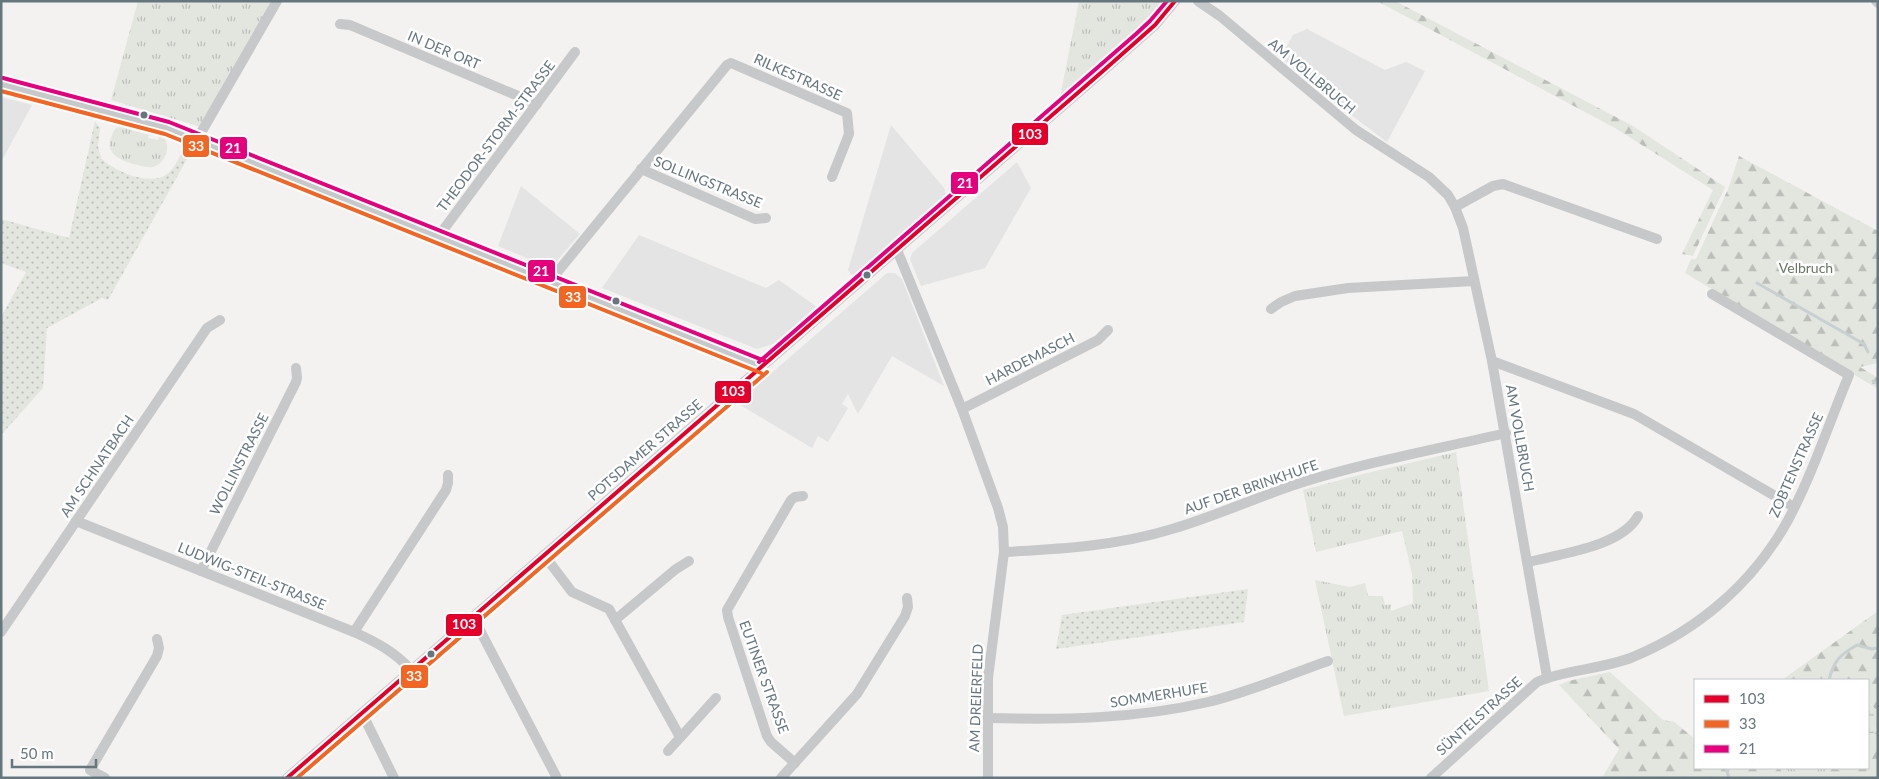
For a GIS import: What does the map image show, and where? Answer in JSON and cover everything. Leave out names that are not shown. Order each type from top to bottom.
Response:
[{"type":"street","points":[[198,141],[277,1]]},
{"type":"street","name":"POTSDAMER STRASSE","points":[[287,778],[1140,39],[1155,25],[1175,1]]},
{"type":"street","name":"AM VOLLBRUCH","points":[[1198,1],[1227,22],[1356,130],[1429,177],[1440,186],[1456,206],[1463,228],[1492,361],[1547,677]]},
{"type":"street","name":"IN DER ORT","points":[[340,24],[350,25],[537,104]]},
{"type":"street","name":"THEODOR-STORM-STRASSE","points":[[438,237],[575,52]]},
{"type":"street","name":"RILKESTRASSE","points":[[640,169],[715,78],[731,63],[847,113],[849,134],[832,177]]},
{"type":"street","points":[[1,84],[162,126],[762,367]]},
{"type":"street","points":[[550,281],[640,169]]},
{"type":"street","name":"SOLLINGSTRASSE","points":[[640,169],[755,219],[766,218]]},
{"type":"street","points":[[1456,206],[1493,186],[1503,184],[1656,239]]},
{"type":"street","name":"AM DREIERFELD","points":[[898,250],[962,409],[1003,526],[1004,552],[990,652],[987,690],[988,778]]},
{"type":"street","points":[[1272,309],[1281,302],[1295,296],[1348,288],[1474,281]]},
{"type":"street","name":"ZOBTENSTRASSE","points":[[1547,677],[1616,664],[1654,647],[1695,624],[1734,592],[1749,576],[1766,555],[1794,507],[1849,374],[1712,294]]},
{"type":"street","name":"AM SCHNATBACH","points":[[1,632],[207,328],[220,320]]},
{"type":"street","name":"HARDEMASCH","points":[[962,409],[1098,340],[1108,330]]},
{"type":"street","points":[[1492,361],[1638,416],[1794,507]]},
{"type":"street","name":"WOLLINSTRASSE","points":[[201,571],[296,382],[296,368]]},
{"type":"street","name":"AUF DER BRINKHUFE","points":[[1004,552],[1073,549],[1118,542],[1170,530],[1299,483],[1354,468],[1506,434]]},
{"type":"street","points":[[354,632],[446,490],[448,475]]},
{"type":"street","name":"EUTINER STRASSE","points":[[795,763],[771,742],[767,736],[728,617],[728,610],[729,604],[791,500],[802,496]]},
{"type":"street","points":[[1528,562],[1598,544],[1613,538],[1633,524],[1638,516]]},
{"type":"street","name":"LUDWIG-STEIL-STRASSE","points":[[76,521],[377,642],[392,652],[411,670]]},
{"type":"street","points":[[544,555],[572,592],[609,609],[680,737]]},
{"type":"street","points":[[615,620],[676,569],[690,561]]},
{"type":"street","points":[[781,778],[863,687],[906,616],[907,598]]},
{"type":"street","points":[[472,617],[557,778]]},
{"type":"street","points":[[105,778],[90,770],[157,656],[159,648],[157,639]]},
{"type":"street","name":"SOMMERHUFE","points":[[988,718],[1064,719],[1116,716],[1162,710],[1207,702],[1249,690],[1328,660]]},
{"type":"street","name":"SÜNTELSTRASSE","points":[[1430,778],[1529,688],[1547,677]]},
{"type":"street","points":[[668,751],[716,698]]},
{"type":"street","points":[[362,713],[394,778]]},
{"type":"shaded area","points":[[1307,29],[1385,70],[1406,62],[1425,71],[1387,142],[1318,90],[1281,57],[1293,35]]},
{"type":"shaded area","points":[[1,97],[32,105],[1,162]]},
{"type":"shaded area","points":[[891,125],[944,188],[946,194],[853,277],[848,270]]},
{"type":"shaded area","points":[[1017,162],[1031,188],[985,268],[921,286],[910,259],[912,253]]},
{"type":"shaded area","points":[[521,186],[580,234],[556,262],[551,265],[541,264],[498,246]]},
{"type":"shaded area","points":[[639,235],[766,288],[779,280],[817,307],[776,343],[757,349],[602,288]]},
{"type":"shaded area","points":[[887,273],[895,273],[902,279],[944,386],[892,356],[858,414],[848,394],[842,404],[848,408],[828,442],[818,436],[812,448],[737,403]]},
{"type":"green space","points":[[138,1],[272,1],[201,127],[111,100]]},
{"type":"green space","points":[[1079,1],[1163,1],[1148,19],[1060,97]]},
{"type":"green space","points":[[1377,1],[1395,1],[1633,126],[1725,187],[1693,256],[1682,254],[1713,190],[1615,128]]},
{"type":"green space","points":[[95,121],[100,128],[98,146],[101,158],[114,168],[133,176],[152,179],[160,178],[172,169],[183,151],[190,150],[191,152],[108,300],[102,298],[47,328],[43,388],[1,435],[1,317],[26,272],[1,263],[1,219],[69,238]]},
{"type":"green space","points":[[120,127],[149,135],[148,138],[158,140],[159,137],[165,139],[167,152],[163,160],[156,166],[147,167],[126,162],[115,156],[110,147],[110,142],[116,128]]},
{"type":"green space","name":"Velbruch","points":[[1739,156],[1878,231],[1878,363],[1860,367],[1878,378],[1878,389],[1685,273],[1691,259],[1696,259],[1728,189]]},
{"type":"green space","points":[[1456,452],[1489,691],[1344,716],[1315,580],[1350,587],[1365,583],[1368,596],[1383,596],[1385,605],[1391,604],[1391,611],[1413,603],[1412,574],[1402,531],[1316,552],[1303,490]]},
{"type":"green space","points":[[1248,589],[1244,622],[1056,649],[1062,615]]},
{"type":"green space","points":[[1878,611],[1878,712],[1869,698],[1869,679],[1783,679]]},
{"type":"green space","points":[[1610,672],[1663,720],[1674,722],[1694,738],[1694,769],[1780,769],[1784,778],[1602,778],[1619,749],[1559,685],[1568,681]]},
{"type":"green space","points":[[1869,700],[1878,712],[1878,731],[1869,737]]},
{"type":"green space","points":[[1878,731],[1878,778],[1821,778],[1831,769],[1869,769],[1869,737]]},
{"type":"green space","points":[[1780,769],[1831,769],[1821,778],[1784,778]]},
{"type":"waterway","points":[[1757,283],[1864,344],[1868,352]]},
{"type":"waterway","points":[[1873,381],[1878,384]]},
{"type":"waterway","points":[[1829,679],[1833,668],[1842,655],[1857,645],[1872,649],[1878,648]]},
{"type":"waterway","points":[[1726,769],[1729,778]]},
{"type":"transit line","name":"21","points":[[759,362],[1136,34],[1167,1]]},
{"type":"transit line","name":"103","points":[[287,778],[1103,71],[1155,25],[1175,1]]},
{"type":"transit line","name":"21","points":[[3,78],[169,122],[765,361]]},
{"type":"transit line","name":"33","points":[[1,91],[165,134],[761,373]]},
{"type":"transit line","name":"33","points":[[297,778],[767,372]]}]
